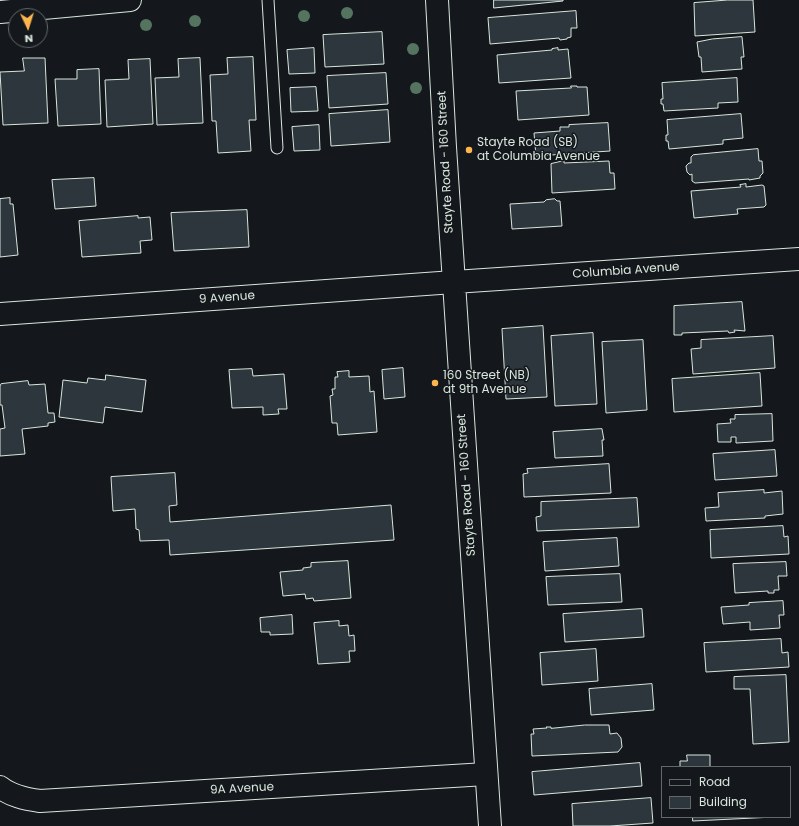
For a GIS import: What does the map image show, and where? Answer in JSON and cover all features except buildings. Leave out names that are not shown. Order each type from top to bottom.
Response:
[{"type":"street","points":[[0,12],[130,0]]},
{"type":"street","name":"Stayte Road - 160 Street","points":[[437,0],[490,826]]},
{"type":"street","name":"Columbia Avenue","points":[[454,282],[799,259]]},
{"type":"street","name":"9 Avenue","points":[[0,314],[454,282]]},
{"type":"street","name":"9A Avenue","points":[[0,787],[20,798],[40,801],[486,774]]},
{"type":"lane","points":[[268,0],[277,148]]},
{"type":"place","name":"Stayte Road (SB) at Columbia Avenue","points":[[469,150]]},
{"type":"place","name":"160 Street (NB) at 9th Avenue","points":[[435,383]]}]
